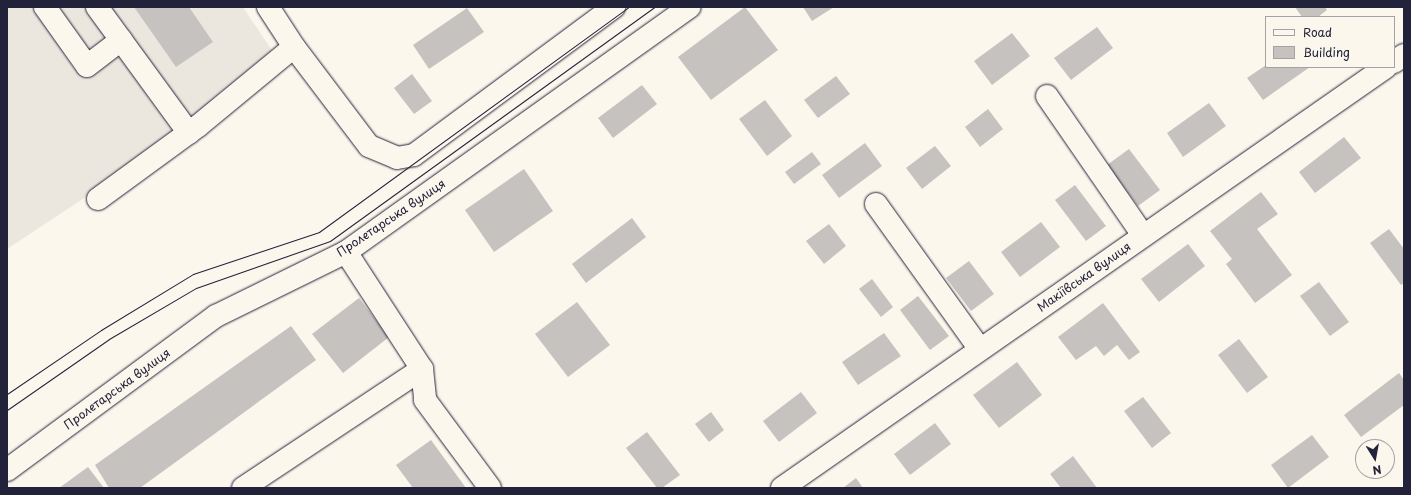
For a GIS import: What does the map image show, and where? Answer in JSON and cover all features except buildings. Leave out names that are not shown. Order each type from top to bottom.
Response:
[{"type":"street","points":[[45,7],[87,66],[121,40]]},
{"type":"street","points":[[97,7],[189,133]]},
{"type":"street","points":[[268,7],[294,47],[369,146],[398,158],[414,155],[614,7]]},
{"type":"street","name":"Пролетарська вулиця","points":[[7,470],[216,316],[346,252],[689,7]]},
{"type":"street","points":[[98,199],[189,133],[294,47]]},
{"type":"street","points":[[1395,61],[1404,55]]},
{"type":"street","name":"Макіївська вулиця","points":[[782,488],[1385,68]]},
{"type":"street","points":[[1047,96],[1143,235]]},
{"type":"street","points":[[876,204],[980,349]]},
{"type":"street","points":[[346,252],[422,369],[425,400],[490,488]]},
{"type":"street","points":[[243,488],[422,369]]},
{"type":"shaded area","points":[[7,7],[243,7],[283,67],[7,249]]},
{"type":"tram line","points":[[7,394],[101,330],[193,274],[319,232],[629,7]]},
{"type":"tram line","points":[[7,410],[109,339],[196,288],[330,241],[654,7]]}]
